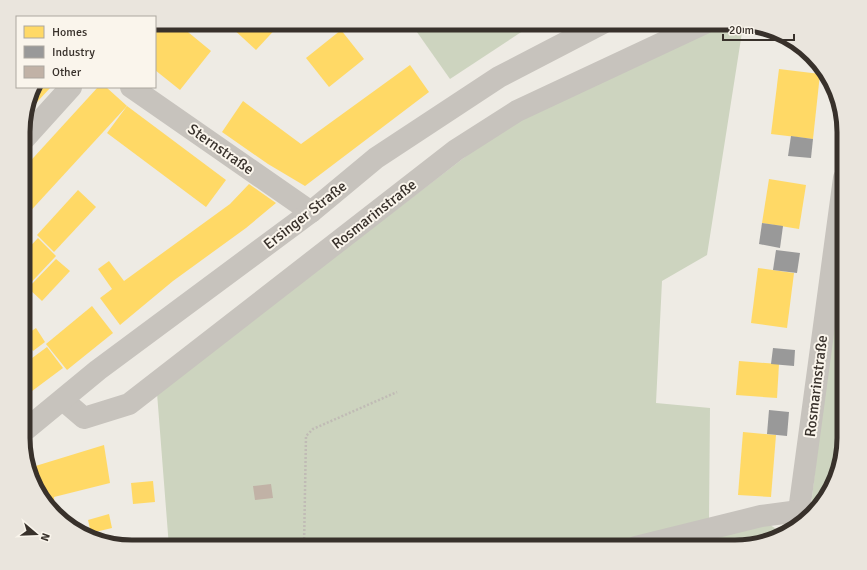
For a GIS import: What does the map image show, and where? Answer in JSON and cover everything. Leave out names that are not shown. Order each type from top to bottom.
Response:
[{"type":"street","name":"Ersinger Straße","points":[[30,426],[98,370],[311,212],[376,158],[499,77],[590,30]]},
{"type":"street","name":"Rosmarinstraße","points":[[63,400],[84,418],[129,404],[456,150],[517,111],[692,30]]},
{"type":"street","points":[[30,132],[70,88]]},
{"type":"street","name":"Sternstraße","points":[[132,88],[311,212]]},
{"type":"street","name":"Rosmarinstraße","points":[[799,517],[837,231]]},
{"type":"street","points":[[664,540],[761,516],[799,517]]},
{"type":"path","points":[[304,540],[306,436],[313,429],[397,392]]},
{"type":"green space","points":[[416,30],[524,30],[450,79]]},
{"type":"green space","points":[[703,30],[742,31],[707,255],[662,281],[656,403],[710,408],[709,520],[629,540],[168,540],[157,393],[516,118]]},
{"type":"green space","points":[[837,276],[837,445],[832,471],[820,495],[811,506]]},
{"type":"green space","points":[[767,523],[778,530],[761,537],[742,540],[690,540]]},
{"type":"building: Homes","points":[[156,30],[186,30],[211,51],[180,90],[156,71]]},
{"type":"building: Homes","points":[[234,30],[275,30],[256,50]]},
{"type":"building: Homes","points":[[341,30],[364,59],[329,87],[306,58]]},
{"type":"building: Homes","points":[[410,65],[429,92],[305,186],[268,164],[222,132],[243,101],[301,144]]},
{"type":"building: Homes","points":[[779,69],[818,74],[820,76],[813,139],[771,134]]},
{"type":"building: Homes","points":[[40,88],[50,88],[33,106]]},
{"type":"building: Homes","points":[[97,88],[107,88],[127,106],[30,211],[30,161]]},
{"type":"building: Homes","points":[[127,106],[226,180],[206,207],[107,133]]},
{"type":"building: Homes","points":[[769,179],[806,185],[799,229],[762,223]]},
{"type":"building: Homes","points":[[249,184],[276,203],[246,228],[173,281],[120,325],[100,298],[112,289],[98,269],[109,261],[124,281],[230,204]]},
{"type":"building: Homes","points":[[78,190],[96,207],[54,252],[37,235]]},
{"type":"building: Homes","points":[[38,238],[56,256],[30,284],[30,247]]},
{"type":"building: Homes","points":[[56,259],[70,271],[42,301],[30,290],[30,286]]},
{"type":"building: Homes","points":[[758,268],[794,273],[787,328],[751,323]]},
{"type":"building: Homes","points":[[92,306],[113,333],[67,370],[46,344]]},
{"type":"building: Homes","points":[[36,328],[45,342],[33,351],[30,346],[30,332]]},
{"type":"building: Homes","points":[[47,347],[63,368],[30,393],[30,360]]},
{"type":"building: Homes","points":[[739,361],[779,364],[777,398],[736,395]]},
{"type":"building: Homes","points":[[743,432],[776,435],[771,497],[738,495]]},
{"type":"building: Homes","points":[[104,445],[110,483],[54,497],[54,504],[47,495],[34,466]]},
{"type":"building: Homes","points":[[153,481],[155,502],[133,504],[131,483]]},
{"type":"building: Homes","points":[[109,514],[112,528],[94,532],[90,531],[88,520]]},
{"type":"building: Industry","points":[[791,136],[813,139],[811,158],[788,156]]},
{"type":"building: Industry","points":[[762,223],[783,226],[780,248],[759,244]]},
{"type":"building: Industry","points":[[776,250],[800,253],[797,273],[773,270]]},
{"type":"building: Industry","points":[[773,348],[795,350],[794,366],[771,364]]},
{"type":"building: Industry","points":[[769,410],[789,412],[787,436],[767,434]]},
{"type":"building: Other","points":[[271,484],[273,498],[255,500],[253,486]]}]
